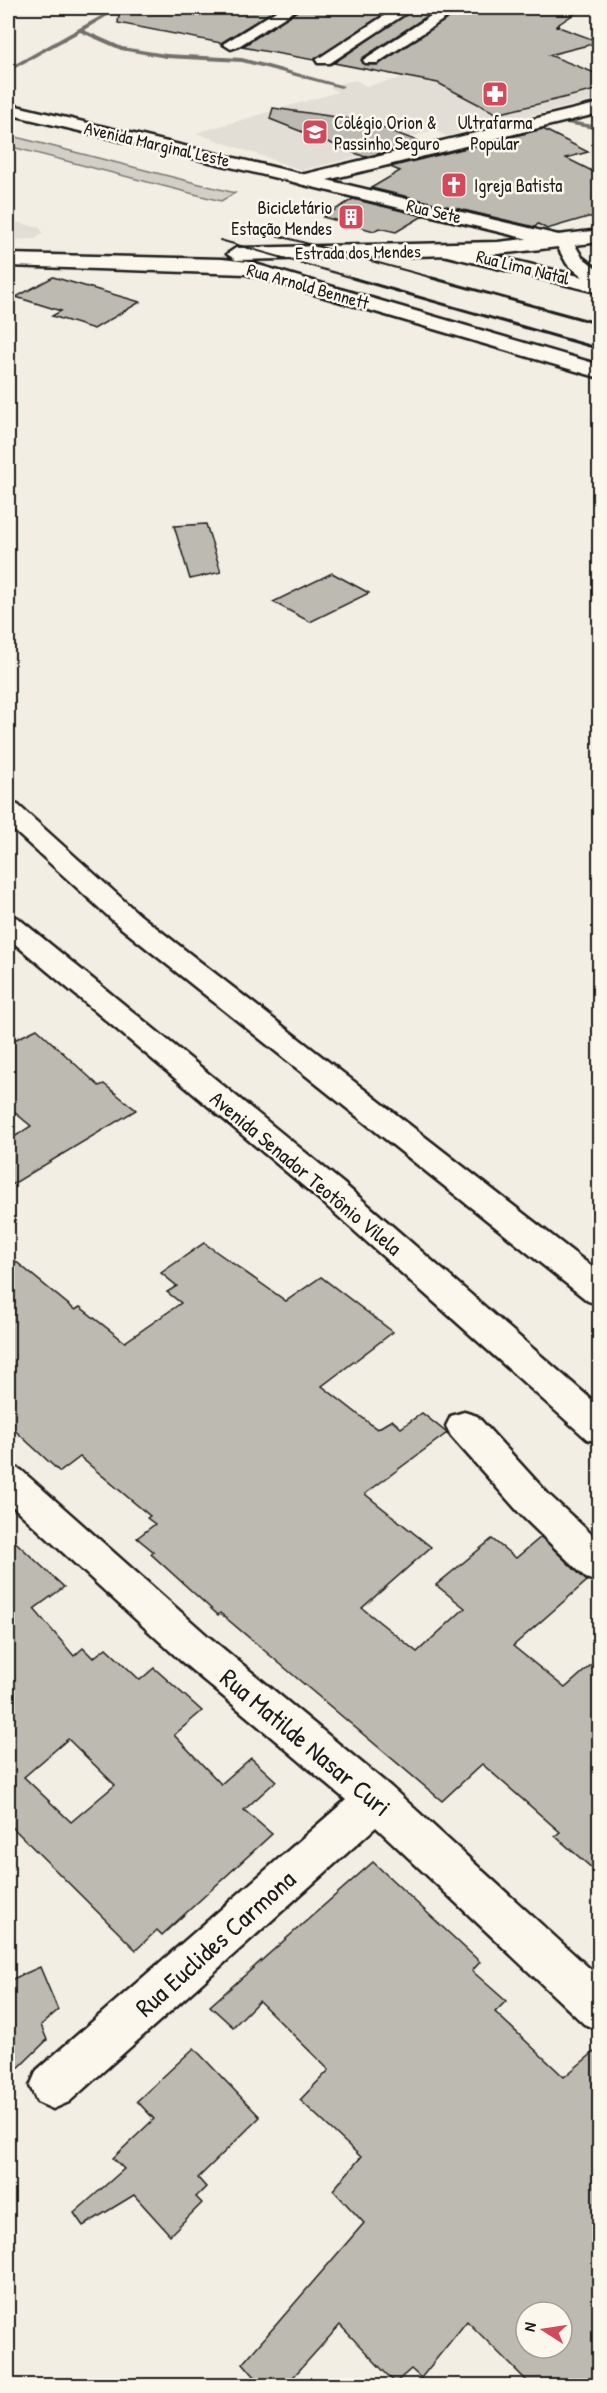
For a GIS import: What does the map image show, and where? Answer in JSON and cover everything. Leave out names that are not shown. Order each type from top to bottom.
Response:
[{"type":"street","points":[[231,44],[291,8]]},
{"type":"street","points":[[324,60],[406,8]]},
{"type":"street","points":[[371,60],[453,8]]},
{"type":"street","points":[[306,180],[600,108]]},
{"type":"street","name":"Avenida Marginal Leste","points":[[8,109],[306,180]]},
{"type":"street","name":"Rua Sete","points":[[306,180],[564,242]]},
{"type":"street","points":[[439,213],[456,229],[439,250]]},
{"type":"street","name":"Estrada dos Mendes","points":[[8,249],[183,254],[439,250],[564,242],[600,236]]},
{"type":"street","name":"Rua Lima Natal","points":[[564,242],[574,260],[600,280]]},
{"type":"street","name":"Rua Lima Natal","points":[[439,250],[600,287]]},
{"type":"street","name":"Rua Arnold Bennett","points":[[270,253],[265,258],[278,265],[600,362]]},
{"type":"street","name":"Rua Arnold Bennett","points":[[8,260],[192,264],[248,268],[600,372]]},
{"type":"street","points":[[8,811],[130,921],[600,1292]]},
{"type":"street","name":"Avenida Senador Teotônio Vilela","points":[[8,924],[332,1192],[600,1429]]},
{"type":"street","points":[[464,1426],[536,1506],[600,1567]]},
{"type":"street","name":"Rua Matilde Nasar Curi","points":[[8,1480],[195,1649],[376,1800],[600,2009]]},
{"type":"street","name":"Rua Euclides Carmona","points":[[53,2086],[376,1800]]},
{"type":"shaded area","points":[[523,52],[599,75],[599,99],[447,136],[433,130],[409,138],[408,145],[302,170],[196,133],[338,92],[331,88],[332,85],[356,80],[366,86]]},
{"type":"shaded area","points":[[8,135],[235,193],[221,201],[8,146]]},
{"type":"shaded area","points":[[8,220],[40,228],[43,233],[35,239],[8,240]]},
{"type":"building","points":[[120,8],[278,8],[221,43],[118,23]]},
{"type":"building","points":[[301,8],[393,8],[314,60],[242,47]]},
{"type":"building","points":[[416,8],[440,8],[362,58],[363,64],[378,65],[463,8],[583,8],[556,26],[600,42],[549,55],[600,75],[600,89],[497,114],[438,83],[334,63]]},
{"type":"building","points":[[273,108],[364,121],[423,143],[365,157],[270,119]]},
{"type":"building","points":[[543,129],[588,152],[566,158],[600,175],[600,217],[588,217],[547,229],[538,224],[535,227],[371,188],[400,171],[390,167]]},
{"type":"building","points":[[353,199],[423,216],[396,232],[379,228],[374,231],[323,217]]},
{"type":"building","points":[[53,277],[140,302],[94,329],[52,316],[61,311],[16,297]]},
{"type":"building","points":[[206,524],[221,572],[190,579],[174,526]]},
{"type":"building","points":[[332,573],[369,593],[310,622],[273,602]]},
{"type":"building","points":[[37,1029],[99,1086],[104,1084],[136,1110],[8,1187],[8,1141],[31,1126],[8,1107],[8,1043]]},
{"type":"building","points":[[204,1243],[286,1301],[321,1277],[393,1332],[322,1386],[377,1429],[392,1420],[401,1428],[422,1413],[447,1433],[365,1494],[431,1547],[362,1608],[417,1652],[465,1608],[436,1585],[492,1539],[516,1558],[541,1537],[587,1581],[513,1646],[565,1688],[600,1657],[600,1875],[555,1836],[560,1832],[482,1764],[442,1801],[220,1613],[218,1615],[151,1554],[154,1552],[137,1538],[155,1524],[147,1518],[150,1516],[80,1457],[60,1472],[8,1424],[8,1255],[75,1310],[80,1307],[125,1342],[181,1303],[167,1292],[177,1286],[161,1273]]},
{"type":"building","points":[[8,1535],[64,1587],[34,1609],[74,1656],[83,1648],[93,1658],[106,1648],[140,1680],[154,1668],[202,1711],[174,1735],[221,1784],[251,1758],[276,1781],[244,1810],[272,1834],[162,1935],[157,1930],[136,1950],[8,1823]],"holes":[[[68,1739],[115,1785],[71,1822],[24,1777]]]},
{"type":"building","points":[[373,1862],[480,1962],[472,1971],[506,2001],[495,2012],[564,2077],[600,2047],[600,2385],[531,2385],[467,2321],[421,2378],[411,2369],[395,2383],[340,2325],[286,2385],[262,2385],[243,2363],[364,2223],[333,2190],[361,2157],[300,2100],[329,2070],[259,2001],[233,2027],[210,2006]]},
{"type":"building","points":[[40,1967],[58,2010],[41,2025],[47,2040],[8,2078],[8,1981]]},
{"type":"building","points":[[194,2048],[260,2117],[198,2178],[206,2187],[196,2197],[202,2203],[170,2235],[134,2195],[83,2226],[74,2213],[124,2169],[113,2158],[154,2119],[137,2101]]},
{"type":"waterway","points":[[8,70],[118,8]]},
{"type":"waterway","points":[[80,30],[121,48],[166,56],[242,60],[341,86]]},
{"type":"waterway","points":[[563,122],[600,128]]},
{"type":"railway","points":[[243,226],[437,279]]},
{"type":"railway","points":[[220,240],[357,279]]},
{"type":"railway","points":[[352,278],[600,349]]},
{"type":"railway","points":[[432,278],[600,324]]},
{"type":"place","name":"Ultrafarma Popular","points":[[495,94]]},
{"type":"place","name":"Colégio Orion & Passinho Seguro","points":[[315,132]]},
{"type":"place","name":"Igreja Batista","points":[[454,185]]},
{"type":"place","name":"Bicicletário Estação Mendes","points":[[351,217]]}]
